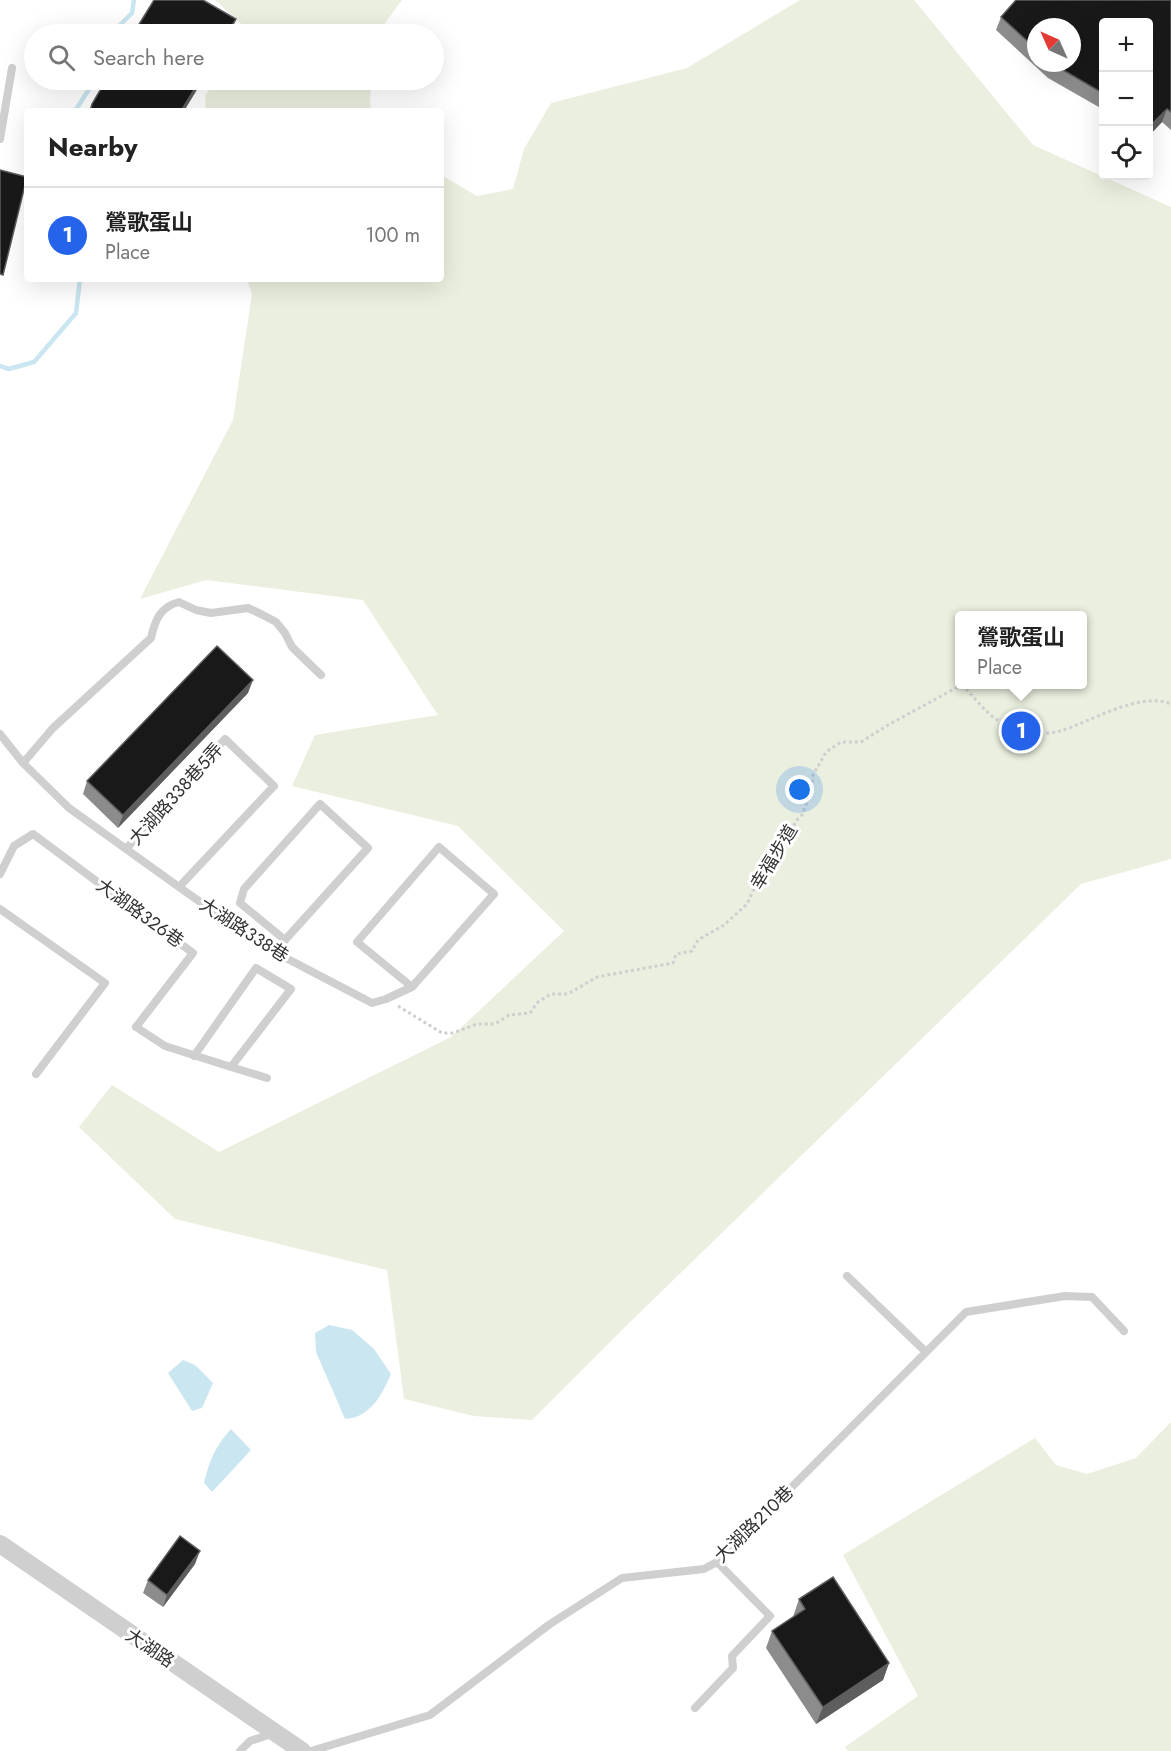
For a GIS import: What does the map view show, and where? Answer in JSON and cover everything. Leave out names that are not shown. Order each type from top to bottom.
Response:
[{"type":"street","name":"大湖路","points":[[3,1551],[302,1751]]},
{"type":"lane","points":[[0,139],[12,68]]},
{"type":"lane","points":[[23,763],[53,728],[152,638],[155,622],[170,604],[179,602],[196,610],[211,613],[248,608],[261,614],[276,622],[292,647],[321,675]]},
{"type":"lane","name":"大湖路338巷","points":[[0,734],[23,763],[69,808],[263,946],[372,1003],[386,999]]},
{"type":"lane","name":"大湖路338巷5弄","points":[[126,849],[225,739],[274,786],[179,887]]},
{"type":"lane","points":[[280,956],[285,940],[369,848],[320,804],[244,889],[240,903],[285,940]]},
{"type":"lane","name":"大湖路326巷","points":[[0,874],[14,846],[33,834],[194,953],[136,1027],[165,1046],[267,1078]]},
{"type":"lane","points":[[386,999],[412,987],[494,894],[439,847],[357,942],[412,987]]},
{"type":"lane","points":[[0,909],[105,983],[36,1074]]},
{"type":"lane","points":[[194,1056],[256,968],[291,989],[231,1067]]},
{"type":"lane","points":[[847,1276],[926,1352]]},
{"type":"lane","name":"大湖路210巷","points":[[311,1751],[430,1715],[550,1624],[622,1578],[704,1569],[717,1562],[966,1312],[1065,1296],[1092,1297],[1124,1331]]},
{"type":"lane","points":[[695,1708],[733,1668],[732,1656],[770,1616],[717,1562]]},
{"type":"lane","points":[[240,1751],[250,1741],[275,1733]]},
{"type":"path","name":"幸福步道","points":[[386,999],[442,1033],[453,1033],[477,1024],[495,1024],[509,1015],[530,1013],[538,1002],[551,994],[568,994],[597,978],[673,963],[676,954],[692,951],[698,940],[724,925],[747,904],[757,882],[778,858],[796,821],[802,815],[812,789],[813,775],[826,752],[841,742],[861,742],[955,689]]},
{"type":"path","name":"幸福步道","points":[[966,689],[977,699],[982,708],[996,719],[1019,728],[1027,734],[1057,732],[1134,704],[1161,700],[1171,704]]},
{"type":"green space","points":[[215,0],[402,0],[384,24],[241,24]]},
{"type":"green space","points":[[800,0],[914,0],[1033,145],[1099,175],[1099,180],[1111,180],[1171,207],[1171,859],[1081,884],[532,1420],[474,1416],[404,1399],[387,1270],[175,1219],[79,1127],[112,1085],[219,1152],[451,1037],[564,931],[458,826],[292,786],[315,735],[438,715],[363,600],[206,580],[140,599],[233,420],[252,294],[248,282],[444,282],[444,177],[477,196],[513,189],[524,149],[551,103],[687,68]]},
{"type":"green space","points":[[209,90],[371,90],[372,108],[206,108],[205,96]]},
{"type":"green space","points":[[1171,1422],[1171,1751],[848,1751],[845,1747],[918,1696],[843,1555],[1035,1438],[1056,1465],[1087,1474],[1136,1458]]},
{"type":"water","points":[[329,1325],[352,1330],[374,1349],[391,1374],[374,1404],[354,1418],[345,1419],[316,1352],[315,1333]]},
{"type":"water","points":[[183,1360],[195,1365],[213,1383],[202,1408],[192,1411],[168,1373]]},
{"type":"water","points":[[231,1429],[251,1450],[212,1492],[204,1483],[208,1467],[217,1448]]},
{"type":"building","points":[[154,0],[203,0],[236,19],[233,24],[139,24]]},
{"type":"building","points":[[1016,0],[1171,0],[1171,112],[1167,109],[1153,123],[1153,18],[1099,18],[1099,91],[1066,72],[1081,72],[1081,18],[1027,18],[1027,41],[1001,17]]},
{"type":"building","points":[[100,90],[194,90],[183,108],[91,108]]},
{"type":"building","points":[[0,170],[24,176],[24,189],[3,275],[0,274]]},
{"type":"building","points":[[217,646],[253,680],[123,815],[87,781]]},
{"type":"building","points":[[180,1536],[200,1551],[167,1595],[148,1580]]},
{"type":"building","points":[[833,1577],[889,1663],[823,1707],[772,1631],[805,1609],[799,1599]]},
{"type":"waterway","points":[[121,24],[132,13],[134,0]]},
{"type":"waterway","points":[[77,108],[89,90]]},
{"type":"waterway","points":[[0,366],[9,369],[34,362],[76,313],[80,282]]},
{"type":"place","name":"鶯歌蛋山","points":[[1021,731]]}]
